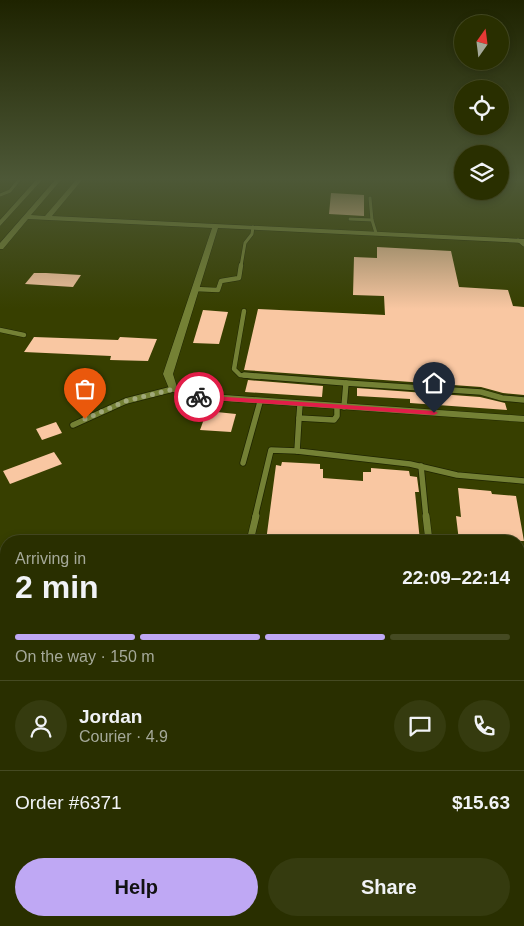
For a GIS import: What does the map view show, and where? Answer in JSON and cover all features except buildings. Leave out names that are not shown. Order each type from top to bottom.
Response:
[{"type":"street","points":[[0,247],[21,223]]},
{"type":"street","points":[[173,223],[522,242]]},
{"type":"street","points":[[216,225],[168,374],[174,389],[196,396],[260,402],[524,419]]},
{"type":"lane","points":[[373,223],[376,233]]},
{"type":"lane","points":[[195,289],[218,290],[221,281],[238,278],[245,243],[252,234],[253,227]]},
{"type":"lane","points":[[244,311],[234,368],[235,372],[240,375],[481,392],[509,399],[524,400]]},
{"type":"lane","points":[[0,330],[24,335]]},
{"type":"lane","points":[[299,418],[334,420],[341,407],[346,383]]},
{"type":"lane","points":[[73,425],[126,401],[174,389]]},
{"type":"lane","points":[[243,463],[260,402]]},
{"type":"lane","points":[[296,451],[300,404]]},
{"type":"lane","points":[[251,535],[270,450],[296,451],[421,466],[451,474],[524,481]]},
{"type":"lane","points":[[421,466],[429,535]]},
{"type":"way so far","points":[[85,419],[126,401],[174,389],[199,397]]},
{"type":"route","points":[[199,397],[434,413]]}]
